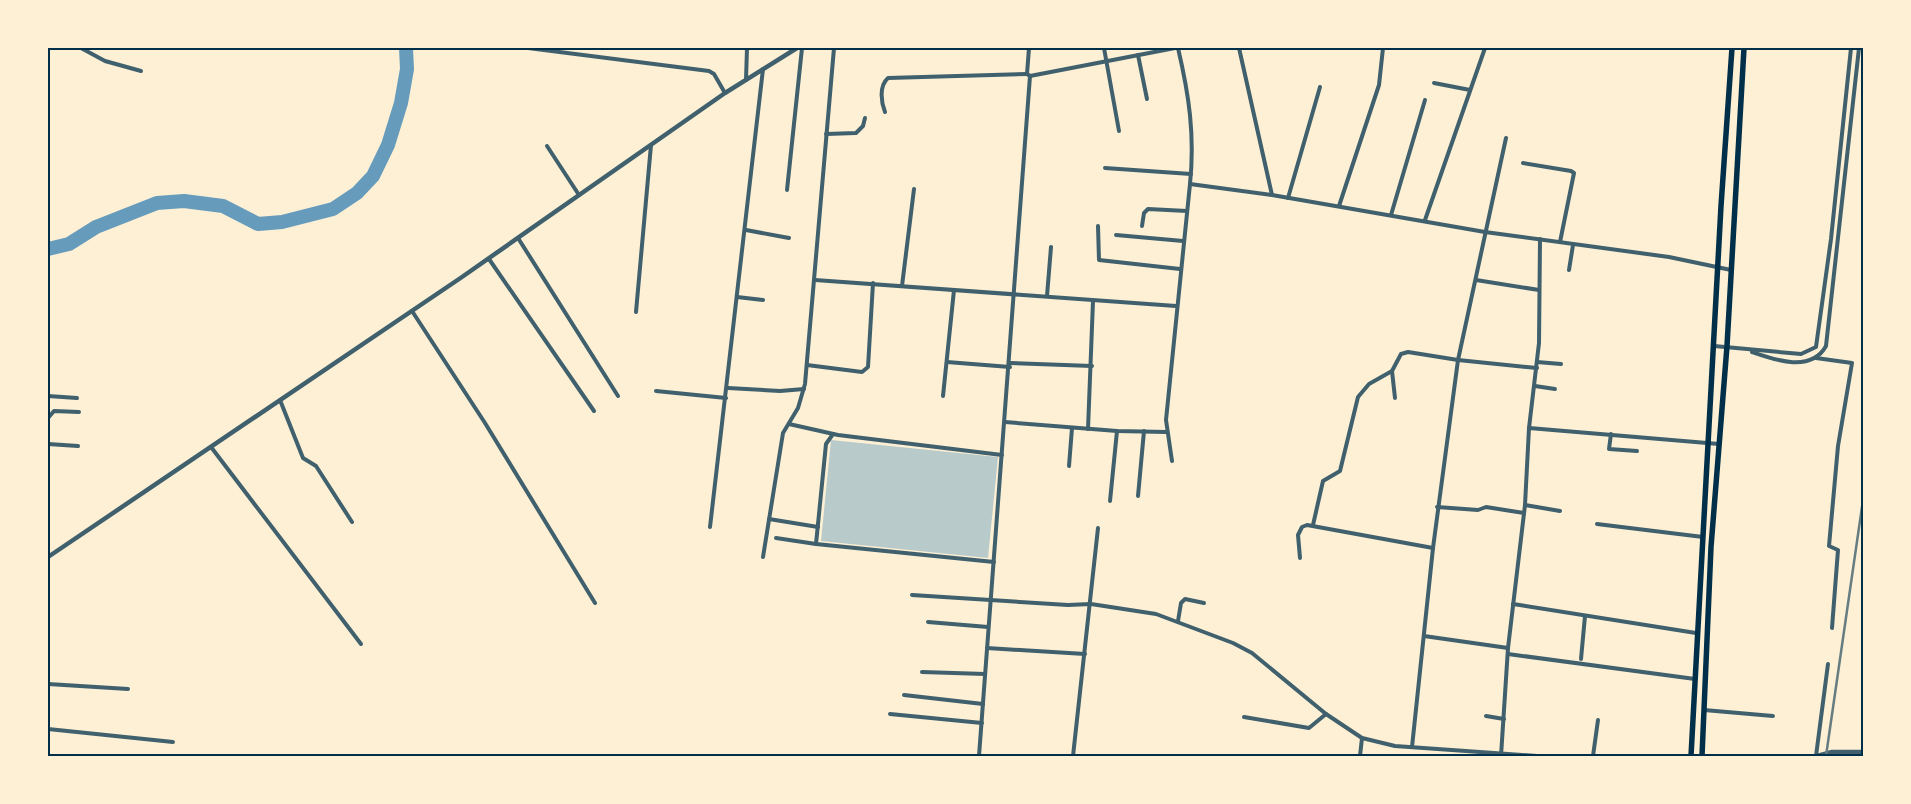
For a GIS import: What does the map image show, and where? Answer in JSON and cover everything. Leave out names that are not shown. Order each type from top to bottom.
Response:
[{"type":"main road","points":[[1691,756],[1696,633],[1732,48]]},
{"type":"main road","points":[[1702,756],[1711,547],[1727,346],[1744,48]]},
{"type":"main road","points":[[1730,92],[1741,93]]},
{"type":"street","points":[[81,48],[105,61],[141,71]]},
{"type":"street","points":[[528,48],[709,71],[714,74],[725,93]]},
{"type":"street","points":[[746,80],[747,48]]},
{"type":"street","points":[[48,557],[412,311],[725,93],[797,48]]},
{"type":"street","points":[[787,190],[802,48]]},
{"type":"street","points":[[762,557],[783,433],[798,408],[804,389],[834,48]]},
{"type":"street","points":[[979,756],[1010,365],[1029,75],[1029,48]]},
{"type":"street","points":[[1104,48],[1119,131]]},
{"type":"street","points":[[886,112],[883,105],[883,87],[888,78],[1029,75],[1177,48],[1190,99],[1191,174],[1176,306],[1166,432],[1172,461]]},
{"type":"street","points":[[1239,48],[1272,195]]},
{"type":"street","points":[[1339,206],[1379,85],[1383,48]]},
{"type":"street","points":[[1425,220],[1485,48]]},
{"type":"street","points":[[1714,346],[1802,354],[1816,347],[1837,181],[1851,48]]},
{"type":"street","points":[[1816,358],[1826,346],[1859,48]]},
{"type":"street","points":[[1138,55],[1147,99]]},
{"type":"street","points":[[710,527],[728,388],[764,68]]},
{"type":"street","points":[[1434,83],[1470,90]]},
{"type":"street","points":[[1288,198],[1320,87]]},
{"type":"street","points":[[1391,215],[1425,100]]},
{"type":"street","points":[[826,134],[856,132],[863,126],[865,118]]},
{"type":"street","points":[[1412,747],[1432,548],[1458,360],[1506,138]]},
{"type":"street","points":[[636,312],[651,145]]},
{"type":"street","points":[[547,146],[579,195]]},
{"type":"street","points":[[1523,163],[1571,171],[1574,174],[1560,242]]},
{"type":"street","points":[[1105,168],[1191,174]]},
{"type":"street","points":[[1837,181],[1845,181]]},
{"type":"street","points":[[1190,184],[1272,195],[1425,220],[1485,232],[1669,257],[1731,270]]},
{"type":"street","points":[[902,286],[914,189]]},
{"type":"street","points":[[1142,226],[1144,213],[1148,209],[1187,211]]},
{"type":"street","points":[[1098,226],[1099,260],[1180,268]]},
{"type":"street","points":[[746,230],[789,238]]},
{"type":"street","points":[[1116,236],[1183,241]]},
{"type":"street","points":[[518,238],[618,396]]},
{"type":"street","points":[[1501,755],[1508,648],[1525,505],[1529,428],[1537,362],[1540,239]]},
{"type":"street","points":[[1569,270],[1573,245]]},
{"type":"street","points":[[1047,296],[1051,247]]},
{"type":"street","points":[[489,258],[594,411]]},
{"type":"street","points":[[815,280],[1176,306]]},
{"type":"street","points":[[1476,280],[1539,290]]},
{"type":"street","points":[[807,365],[866,371],[868,367],[873,283]]},
{"type":"street","points":[[943,396],[954,290]]},
{"type":"street","points":[[737,297],[763,300]]},
{"type":"street","points":[[1088,429],[1092,366],[1093,301]]},
{"type":"street","points":[[412,311],[502,449],[595,603]]},
{"type":"street","points":[[1746,350],[1770,359],[1803,363],[1816,358],[1852,363],[1838,446],[1829,546],[1838,550],[1832,628]]},
{"type":"street","points":[[1395,398],[1392,371],[1398,358],[1404,352],[1536,368]]},
{"type":"street","points":[[947,362],[1092,366]]},
{"type":"street","points":[[1537,362],[1561,364]]},
{"type":"street","points":[[1313,525],[1323,481],[1326,477],[1338,473],[1341,467],[1358,397],[1370,384],[1392,371]]},
{"type":"street","points":[[1535,386],[1555,389]]},
{"type":"street","points":[[728,388],[780,391],[804,389]]},
{"type":"street","points":[[656,392],[726,398]]},
{"type":"street","points":[[48,396],[76,398]]},
{"type":"street","points":[[280,400],[303,458],[316,466],[352,522]]},
{"type":"street","points":[[48,418],[54,410],[79,412]]},
{"type":"street","points":[[1005,422],[1116,431],[1166,432]]},
{"type":"street","points":[[789,424],[833,434],[1002,455]]},
{"type":"street","points":[[1069,466],[1072,428]]},
{"type":"street","points":[[1529,428],[1708,441],[1719,444]]},
{"type":"street","points":[[1110,501],[1116,431]]},
{"type":"street","points":[[1138,496],[1144,431]]},
{"type":"street","points":[[816,544],[826,444],[833,434]]},
{"type":"street","points":[[1611,434],[1609,449],[1637,451]]},
{"type":"street","points":[[48,444],[78,446]]},
{"type":"street","points":[[211,447],[361,644]]},
{"type":"street","points":[[1525,505],[1560,511]]},
{"type":"street","points":[[1437,507],[1478,510],[1486,507],[1524,513]]},
{"type":"street","points":[[769,520],[818,527]]},
{"type":"street","points":[[1597,524],[1703,537]]},
{"type":"street","points":[[1300,558],[1299,530],[1302,527],[1313,525],[1432,548]]},
{"type":"street","points":[[1073,756],[1098,528]]},
{"type":"street","points":[[776,538],[816,544],[994,562]]},
{"type":"street","points":[[912,595],[1068,605],[1091,604],[1156,614],[1233,643],[1252,653],[1326,714],[1362,738],[1395,746],[1501,755],[1537,756]]},
{"type":"street","points":[[1178,621],[1181,603],[1185,599],[1204,603]]},
{"type":"street","points":[[1513,604],[1696,633]]},
{"type":"street","points":[[1581,659],[1585,616]]},
{"type":"street","points":[[928,622],[988,627]]},
{"type":"street","points":[[1424,636],[1508,648]]},
{"type":"street","points":[[987,648],[1085,654]]},
{"type":"street","points":[[1508,654],[1695,679]]},
{"type":"street","points":[[1828,664],[1817,756],[1832,752],[1864,752]]},
{"type":"street","points":[[922,672],[985,674]]},
{"type":"street","points":[[48,684],[128,689]]},
{"type":"street","points":[[904,695],[983,704]]},
{"type":"street","points":[[1704,710],[1773,716]]},
{"type":"street","points":[[890,714],[982,723]]},
{"type":"street","points":[[1244,717],[1309,728],[1326,714]]},
{"type":"street","points":[[1486,716],[1504,719]]},
{"type":"street","points":[[1593,756],[1598,720]]},
{"type":"street","points":[[48,729],[172,742]]},
{"type":"street","points":[[1360,756],[1362,738]]},
{"type":"shaded area","points":[[831,440],[998,457],[988,558],[821,541]]},
{"type":"waterway","points":[[48,249],[69,244],[96,227],[157,203],[184,201],[223,206],[258,224],[282,222],[333,209],[357,193],[373,176],[388,145],[401,103],[407,69],[406,48]]},
{"type":"railway","points":[[1826,756],[1864,493]]}]
